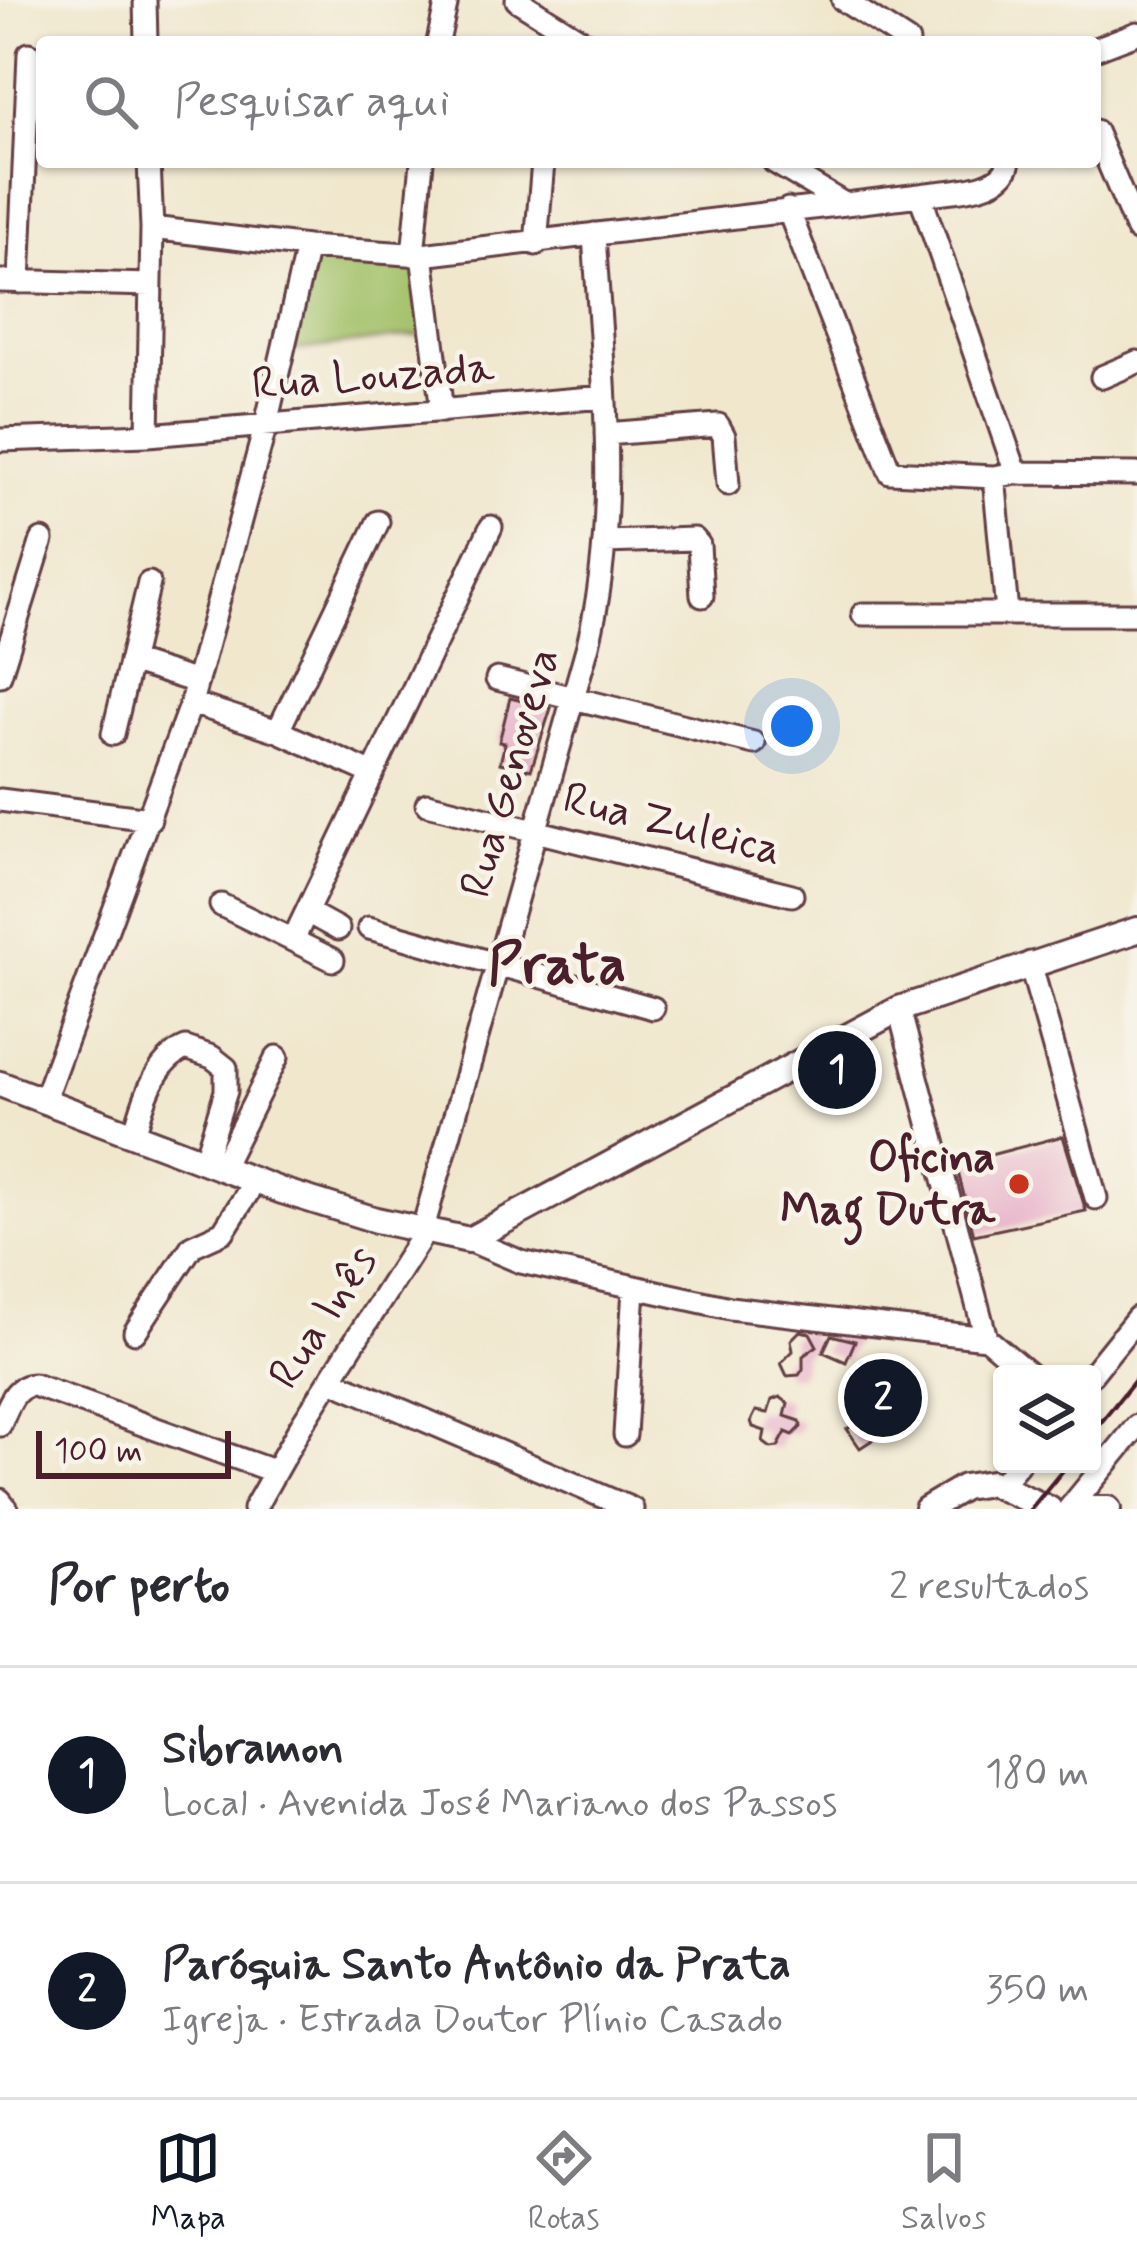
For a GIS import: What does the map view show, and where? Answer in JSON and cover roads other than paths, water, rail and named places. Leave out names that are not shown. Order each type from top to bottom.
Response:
[{"type":"main road","points":[[0,1084],[255,1181],[422,1232],[469,1240],[899,1009],[1137,930]]},
{"type":"main road","points":[[927,1509],[964,1487],[1001,1484],[1049,1509]]},
{"type":"main road","points":[[1071,1509],[1108,1509]]},
{"type":"street","points":[[145,0],[146,36]]},
{"type":"street","points":[[439,36],[447,0]]},
{"type":"street","points":[[517,0],[553,32]]},
{"type":"street","points":[[843,0],[899,36]]},
{"type":"street","points":[[1101,47],[1137,33]]},
{"type":"street","points":[[29,54],[10,281],[151,285]]},
{"type":"street","points":[[1101,145],[1137,230]]},
{"type":"street","points":[[148,168],[152,228],[148,435]]},
{"type":"street","points":[[422,168],[417,255],[442,412]]},
{"type":"street","points":[[536,244],[542,168]]},
{"type":"street","points":[[784,168],[841,202]]},
{"type":"street","points":[[152,228],[417,255],[920,195],[993,183],[1004,177],[1007,168]]},
{"type":"street","points":[[920,195],[1005,475],[1007,612]]},
{"type":"street","points":[[788,209],[887,467],[899,475],[1137,474]]},
{"type":"street","name":"Rua Genoveva","points":[[422,1232],[598,604],[606,434],[594,234]]},
{"type":"street","points":[[43,1102],[194,693],[266,424],[307,247]]},
{"type":"street","points":[[1102,377],[1137,362]]},
{"type":"street","name":"Rua Louzada","points":[[0,440],[148,435],[604,397]]},
{"type":"street","points":[[606,434],[718,425],[724,436],[728,484]]},
{"type":"street","points":[[278,731],[378,522]]},
{"type":"street","points":[[293,940],[491,527]]},
{"type":"street","points":[[604,542],[694,539],[699,545],[702,596]]},
{"type":"street","points":[[0,675],[42,540]]},
{"type":"street","points":[[113,734],[148,583]]},
{"type":"street","points":[[862,614],[1137,614]]},
{"type":"street","points":[[130,662],[371,773]]},
{"type":"street","points":[[497,679],[754,743]]},
{"type":"street","points":[[0,800],[150,820]]},
{"type":"street","name":"Rua Zuleica","points":[[427,804],[792,895]]},
{"type":"street","points":[[220,905],[333,960]]},
{"type":"street","points":[[307,912],[338,929]]},
{"type":"street","points":[[369,928],[652,1008]]},
{"type":"street","points":[[1030,963],[1096,1198]]},
{"type":"street","points":[[899,1009],[986,1338]]},
{"type":"street","points":[[134,1136],[142,1107],[170,1054],[185,1048],[212,1057],[226,1068],[226,1091],[212,1166]]},
{"type":"street","points":[[212,1166],[277,1057]]},
{"type":"street","points":[[135,1332],[192,1246],[223,1232],[255,1181]]},
{"type":"street","name":"Rua Inês","points":[[254,1509],[422,1232]]},
{"type":"street","points":[[469,1240],[521,1262],[634,1288],[784,1316],[986,1338],[1018,1365]]},
{"type":"street","points":[[625,1435],[634,1288]]},
{"type":"street","points":[[1099,1365],[1137,1318]]},
{"type":"street","points":[[331,1380],[632,1509]]},
{"type":"street","points":[[0,1425],[22,1387],[42,1388],[273,1472]]},
{"type":"street","points":[[1071,1509],[1134,1435]]},
{"type":"street","points":[[1001,1484],[1010,1473]]},
{"type":"street","points":[[0,1500],[7,1509]]},
{"type":"railway","points":[[1101,1422],[1137,1378]]},
{"type":"railway","points":[[1031,1509],[1061,1473]]},
{"type":"place","name":"Sibramon","points":[[837,1070]]},
{"type":"place","name":"Oficina Mag Dutra","points":[[1019,1184]]},
{"type":"place","name":"Paróquia Santo Antônio da Prata","points":[[883,1398]]},
{"type":"district","name":"Prata","points":[[557,966]]}]
